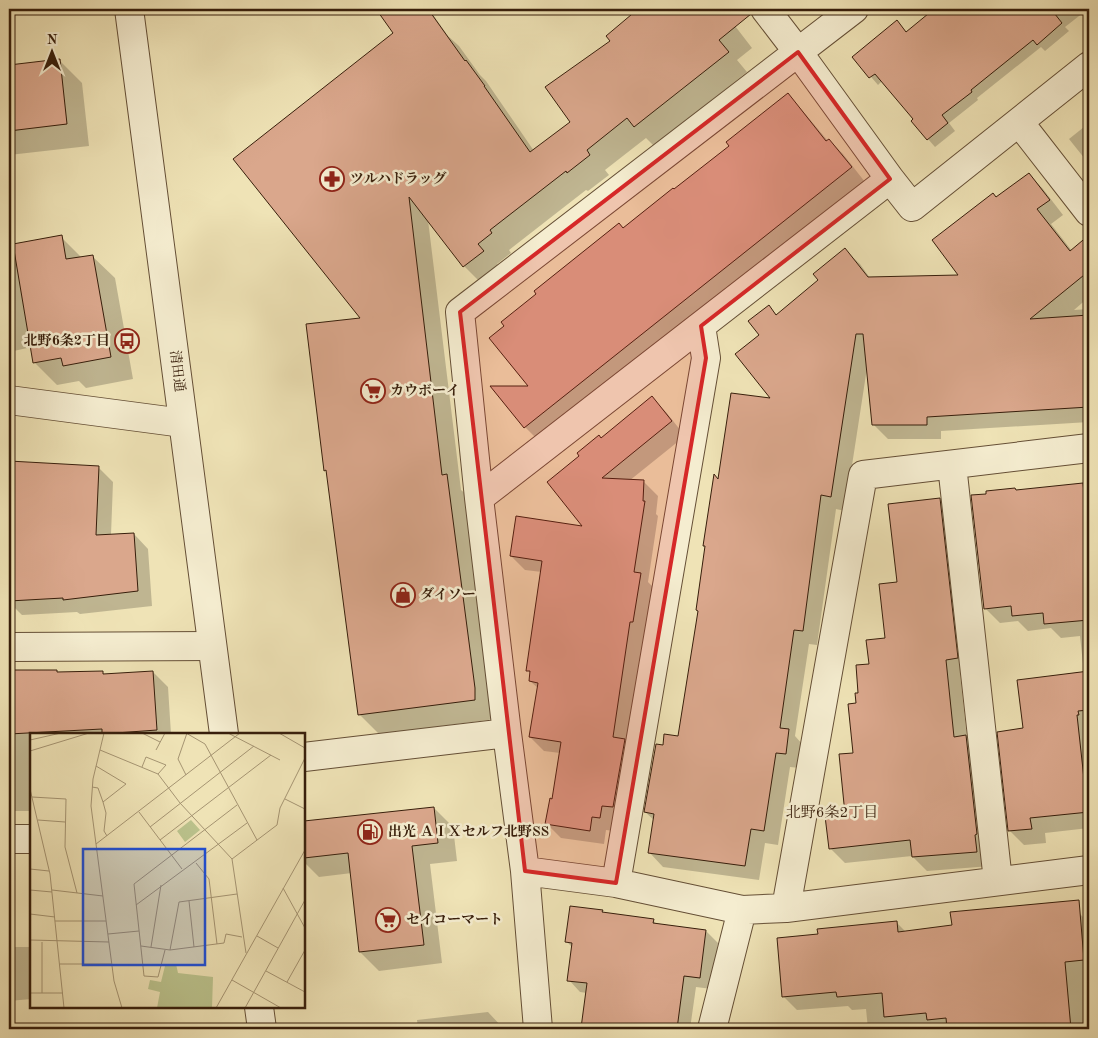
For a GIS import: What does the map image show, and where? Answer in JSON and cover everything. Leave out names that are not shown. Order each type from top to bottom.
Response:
[{"type":"street","name":"清田通","points":[[129,9],[224,733]]},
{"type":"street","points":[[765,9],[912,207],[1089,66]]},
{"type":"street","points":[[538,1029],[525,871],[479,498],[460,312],[854,9]]},
{"type":"street","points":[[1020,122],[1089,212]]},
{"type":"street","points":[[479,498],[890,179]]},
{"type":"street","points":[[616,884],[706,358],[701,326]]},
{"type":"street","points":[[9,400],[183,423]]},
{"type":"street","points":[[786,908],[862,475],[1089,448]]},
{"type":"street","points":[[952,464],[998,881]]},
{"type":"street","points":[[9,647],[212,646]]},
{"type":"street","points":[[305,757],[507,733]]},
{"type":"street","points":[[9,839],[30,839]]},
{"type":"street","points":[[525,871],[616,884],[742,910],[786,908],[1089,870]]},
{"type":"street","points":[[712,1029],[742,910]]},
{"type":"street","points":[[259,1008],[262,1029]]},
{"type":"highlighted area","points":[[798,52],[890,179],[701,326],[706,358],[616,883],[525,871],[460,312]]},
{"type":"building","points":[[376,9],[428,9],[485,86],[530,152],[570,122],[545,87],[610,41],[606,36],[638,9],[750,9],[751,14],[719,40],[729,52],[634,127],[627,118],[587,150],[590,155],[567,173],[566,171],[490,230],[492,233],[478,244],[484,251],[463,267],[409,197],[442,475],[447,474],[475,700],[358,715],[326,470],[324,471],[306,324],[360,318],[233,159],[393,33]]},
{"type":"building","points":[[934,9],[1051,9],[1062,23],[1037,45],[1033,40],[942,115],[948,123],[927,140],[911,121],[913,119],[875,74],[869,78],[852,57],[897,20],[906,32]]},
{"type":"building","points":[[60,59],[67,124],[9,131],[9,65]]},
{"type":"building","points":[[788,93],[826,141],[829,139],[852,167],[524,428],[490,386],[528,386],[489,338],[504,326],[501,322],[536,294],[534,291],[619,223],[623,228],[729,146],[726,142]]},
{"type":"building","points":[[1029,173],[1050,200],[1037,209],[1070,251],[1089,235],[1089,271],[1030,319],[1089,315],[1089,407],[927,417],[927,425],[872,425],[863,334],[856,334],[831,497],[821,495],[803,631],[794,630],[780,728],[789,729],[786,754],[776,753],[764,831],[751,829],[745,866],[648,853],[654,814],[644,812],[656,744],[663,745],[664,734],[678,736],[698,611],[696,610],[705,546],[703,546],[714,474],[718,479],[731,393],[770,398],[735,354],[759,335],[748,321],[769,305],[776,315],[818,280],[813,274],[845,248],[868,277],[958,275],[932,240],[993,193],[996,197]]},
{"type":"building","points":[[62,235],[66,259],[93,255],[111,357],[63,366],[61,358],[33,363],[13,244]]},
{"type":"building","points":[[652,396],[672,421],[602,478],[644,480],[643,501],[645,501],[634,572],[641,573],[633,622],[630,622],[613,737],[625,739],[613,807],[602,806],[600,818],[592,817],[590,831],[545,824],[550,798],[552,799],[561,742],[529,737],[538,683],[529,681],[530,671],[526,671],[542,561],[510,556],[516,516],[582,526],[547,482],[579,456],[577,453],[599,435],[601,438]]},
{"type":"building","points":[[9,461],[99,466],[96,535],[134,533],[138,591],[63,600],[63,598],[9,601]]},
{"type":"building","points":[[1083,483],[1089,543],[1089,620],[1044,624],[1043,613],[1012,616],[1011,606],[984,609],[971,495],[986,494],[986,491]]},
{"type":"building","points":[[940,498],[958,658],[946,660],[954,737],[966,735],[977,834],[975,835],[977,852],[912,857],[910,840],[829,849],[825,816],[845,814],[839,754],[853,753],[848,704],[856,703],[855,693],[858,693],[856,665],[869,664],[866,640],[885,638],[879,584],[897,582],[888,504]]},
{"type":"building","points":[[9,670],[103,671],[103,674],[153,671],[157,730],[102,733],[102,729],[9,734]]},
{"type":"building","points":[[1089,671],[1089,710],[1078,711],[1079,715],[1077,715],[1084,779],[1089,778],[1089,812],[1030,818],[1032,829],[1008,831],[997,732],[1023,728],[1017,680]]},
{"type":"building","points":[[434,807],[438,843],[412,846],[424,945],[359,952],[348,853],[305,858],[305,821]]},
{"type":"building","points":[[1079,900],[1084,960],[1065,962],[1071,1029],[947,1029],[946,1018],[927,1020],[926,1013],[884,1017],[882,993],[837,997],[836,992],[782,997],[777,938],[818,934],[817,929],[897,921],[898,932],[952,925],[950,912]]},
{"type":"building","points":[[570,906],[654,919],[653,923],[706,930],[700,978],[684,976],[677,1029],[581,1028],[587,983],[567,981],[572,943],[565,942]]},
{"type":"place","name":"ツルハドラッグ","points":[[332,179]]},
{"type":"place","name":"北野6条2丁目","points":[[127,341]]},
{"type":"place","name":"カウボーイ","points":[[373,391]]},
{"type":"place","name":"ダイソー","points":[[403,595]]},
{"type":"place","name":"出光 ＡＩＸセルフ北野SS","points":[[370,832]]},
{"type":"place","name":"セイコーマート","points":[[388,920]]},
{"type":"district","name":"北野6条2丁目","points":[[832,813]]}]
